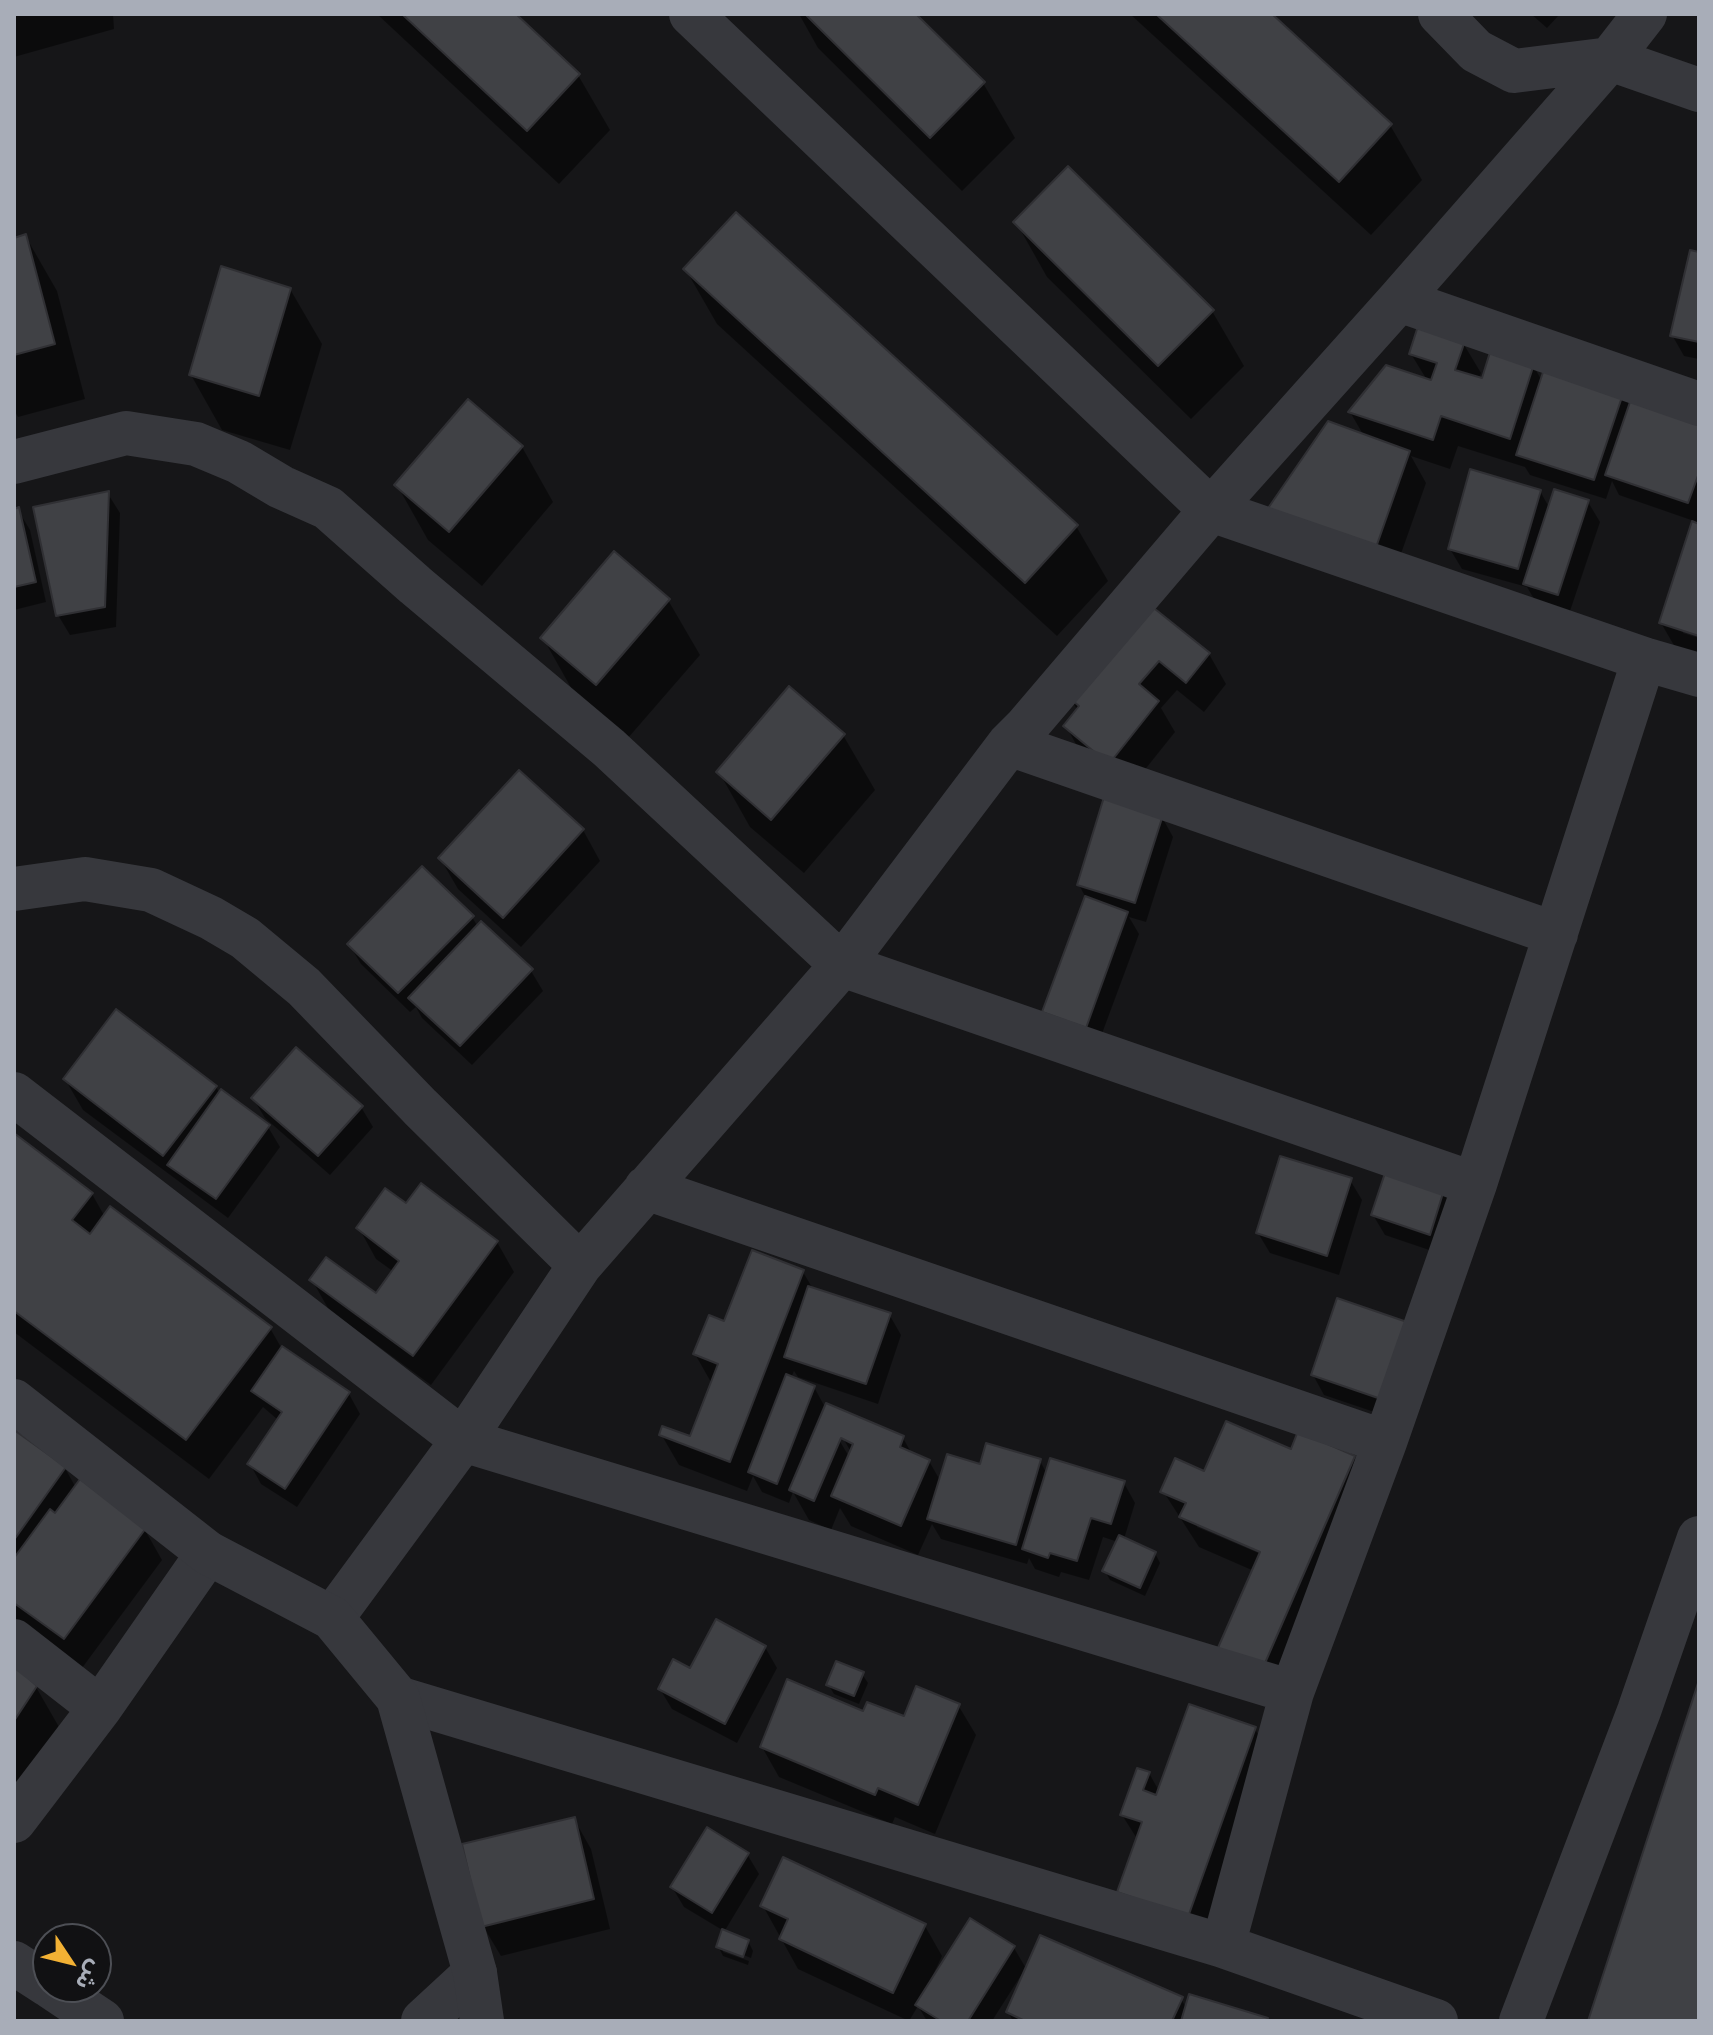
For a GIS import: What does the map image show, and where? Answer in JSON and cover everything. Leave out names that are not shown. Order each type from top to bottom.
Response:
[{"type":"street","points":[[1440,14],[1476,51],[1514,71],[1610,59],[1699,90]]},
{"type":"street","points":[[332,1618],[463,1440],[580,1265],[842,965],[1009,744],[1211,510],[1610,59],[1645,14]]},
{"type":"street","points":[[696,16],[1211,510],[1644,659],[1699,675]]},
{"type":"street","points":[[1399,300],[1699,404]]},
{"type":"street","points":[[14,462],[126,433],[196,444],[239,462],[281,487],[328,508],[609,748],[842,965],[1475,1184]]},
{"type":"street","points":[[1223,1946],[1292,1692],[1385,1442],[1475,1184],[1644,659]]},
{"type":"street","points":[[1009,744],[1556,934]]},
{"type":"street","points":[[14,889],[85,879],[151,890],[245,938],[304,987],[580,1265]]},
{"type":"street","points":[[14,1094],[463,1440],[1292,1692]]},
{"type":"street","points":[[646,1188],[1385,1442]]},
{"type":"street","points":[[14,1401],[208,1553],[332,1618],[398,1698],[475,1973],[482,2021]]},
{"type":"street","points":[[1521,2021],[1639,1711],[1699,1538]]},
{"type":"street","points":[[14,1821],[100,1708],[208,1553]]},
{"type":"street","points":[[14,1641],[100,1708]]},
{"type":"street","points":[[398,1698],[1223,1946],[1436,2021]]},
{"type":"street","points":[[14,1963],[32,1975]]},
{"type":"street","points":[[423,2021],[475,1973]]},
{"type":"street","points":[[75,2003],[102,2021]]},
{"type":"building","points":[[402,14],[516,14],[580,74],[527,131]]},
{"type":"building","points":[[805,14],[916,14],[985,82],[930,138]]},
{"type":"building","points":[[1156,14],[1272,14],[1392,124],[1339,182]]},
{"type":"building","points":[[1068,166],[1214,310],[1158,366],[1013,222]]},
{"type":"building","points":[[736,212],[1078,525],[1025,583],[683,269]]},
{"type":"building","points":[[26,234],[55,344],[14,355],[14,238]]},
{"type":"building","points":[[1690,250],[1699,252],[1699,342],[1670,336]]},
{"type":"building","points":[[221,266],[291,288],[259,396],[189,375]]},
{"type":"building","points":[[1418,326],[1465,341],[1455,370],[1482,378],[1491,349],[1534,364],[1510,439],[1441,416],[1433,440],[1348,412],[1386,365],[1431,380],[1437,363],[1409,354]]},
{"type":"building","points":[[1545,366],[1624,391],[1594,480],[1516,455]]},
{"type":"building","points":[[468,399],[523,446],[449,532],[394,485]]},
{"type":"building","points":[[1631,399],[1699,423],[1699,473],[1688,503],[1605,475]]},
{"type":"building","points":[[1328,421],[1410,451],[1374,553],[1264,514]]},
{"type":"building","points":[[1470,469],[1541,490],[1518,569],[1448,549]]},
{"type":"building","points":[[1554,489],[1589,500],[1558,595],[1523,584]]},
{"type":"building","points":[[109,491],[105,607],[56,616],[33,507]]},
{"type":"building","points":[[19,507],[36,582],[14,587],[14,509]]},
{"type":"building","points":[[1692,521],[1699,524],[1699,636],[1659,623]]},
{"type":"building","points":[[614,551],[670,599],[596,685],[540,638]]},
{"type":"building","points":[[1145,601],[1210,653],[1186,683],[1159,661],[1139,684],[1159,701],[1109,764],[1063,726],[1079,706],[1067,696]]},
{"type":"building","points":[[789,686],[845,734],[771,820],[716,772]]},
{"type":"building","points":[[519,770],[584,829],[503,918],[438,858]]},
{"type":"building","points":[[1104,797],[1163,815],[1135,903],[1077,885]]},
{"type":"building","points":[[422,866],[474,916],[398,993],[347,944]]},
{"type":"building","points":[[1085,896],[1128,912],[1086,1028],[1042,1012]]},
{"type":"building","points":[[481,921],[533,969],[460,1046],[408,998]]},
{"type":"building","points":[[116,1009],[217,1086],[163,1156],[63,1079]]},
{"type":"building","points":[[296,1047],[363,1106],[318,1156],[251,1098]]},
{"type":"building","points":[[221,1089],[270,1125],[216,1199],[167,1165]]},
{"type":"building","points":[[14,1133],[93,1193],[72,1220],[90,1234],[110,1206],[272,1327],[186,1440],[14,1311]]},
{"type":"building","points":[[1280,1156],[1352,1178],[1327,1256],[1256,1233]]},
{"type":"building","points":[[1386,1170],[1444,1190],[1430,1235],[1371,1215]]},
{"type":"building","points":[[421,1183],[498,1241],[413,1356],[309,1280],[326,1257],[376,1293],[399,1261],[356,1228],[385,1188],[406,1203]]},
{"type":"building","points":[[752,1250],[804,1270],[730,1462],[659,1435],[662,1426],[690,1436],[718,1364],[693,1354],[709,1315],[724,1321]]},
{"type":"building","points":[[808,1286],[891,1313],[866,1384],[784,1357]]},
{"type":"building","points":[[1337,1298],[1407,1322],[1381,1399],[1311,1375]]},
{"type":"building","points":[[282,1346],[350,1392],[285,1489],[247,1464],[282,1412],[251,1391]]},
{"type":"building","points":[[786,1374],[815,1386],[777,1484],[748,1472]]},
{"type":"building","points":[[826,1403],[904,1436],[900,1447],[930,1460],[901,1526],[831,1496],[853,1444],[841,1438],[814,1501],[789,1490]]},
{"type":"building","points":[[1226,1421],[1291,1449],[1298,1431],[1355,1456],[1262,1670],[1217,1650],[1260,1552],[1179,1517],[1186,1503],[1160,1492],[1175,1458],[1204,1471]]},
{"type":"building","points":[[14,1430],[66,1467],[14,1540]]},
{"type":"building","points":[[986,1443],[1041,1459],[1016,1545],[927,1519],[947,1454],[980,1464]]},
{"type":"building","points":[[1050,1458],[1125,1481],[1111,1524],[1091,1518],[1077,1561],[1050,1553],[1048,1558],[1022,1549]]},
{"type":"building","points":[[80,1479],[146,1528],[64,1639],[14,1603],[14,1558],[50,1509],[55,1513]]},
{"type":"building","points":[[1119,1535],[1156,1552],[1140,1588],[1102,1571]]},
{"type":"building","points":[[716,1619],[766,1646],[725,1724],[658,1689],[673,1659],[690,1668]]},
{"type":"building","points":[[836,1661],[864,1672],[854,1696],[826,1685]]},
{"type":"building","points":[[14,1665],[37,1686],[14,1721]]},
{"type":"building","points":[[787,1679],[863,1711],[867,1702],[904,1716],[916,1686],[960,1704],[918,1805],[878,1788],[875,1795],[760,1747]]},
{"type":"building","points":[[1699,1680],[1699,2021],[1588,2021]]},
{"type":"building","points":[[1189,1704],[1256,1727],[1188,1917],[1117,1892],[1142,1822],[1120,1815],[1137,1768],[1150,1772],[1143,1790],[1156,1795]]},
{"type":"building","points":[[575,1817],[594,1899],[481,1927],[462,1844]]},
{"type":"building","points":[[707,1827],[749,1853],[712,1913],[670,1887]]},
{"type":"building","points":[[783,1857],[926,1924],[893,1993],[779,1939],[788,1919],[760,1906]]},
{"type":"building","points":[[970,1918],[1015,1946],[968,2021],[941,2021],[915,2005]]},
{"type":"building","points":[[722,1929],[749,1940],[743,1957],[716,1947]]},
{"type":"building","points":[[1040,1935],[1183,1997],[1172,2021],[1025,2021],[1006,2012]]},
{"type":"building","points":[[1189,1994],[1268,2018],[1267,2021],[1181,2021]]}]
